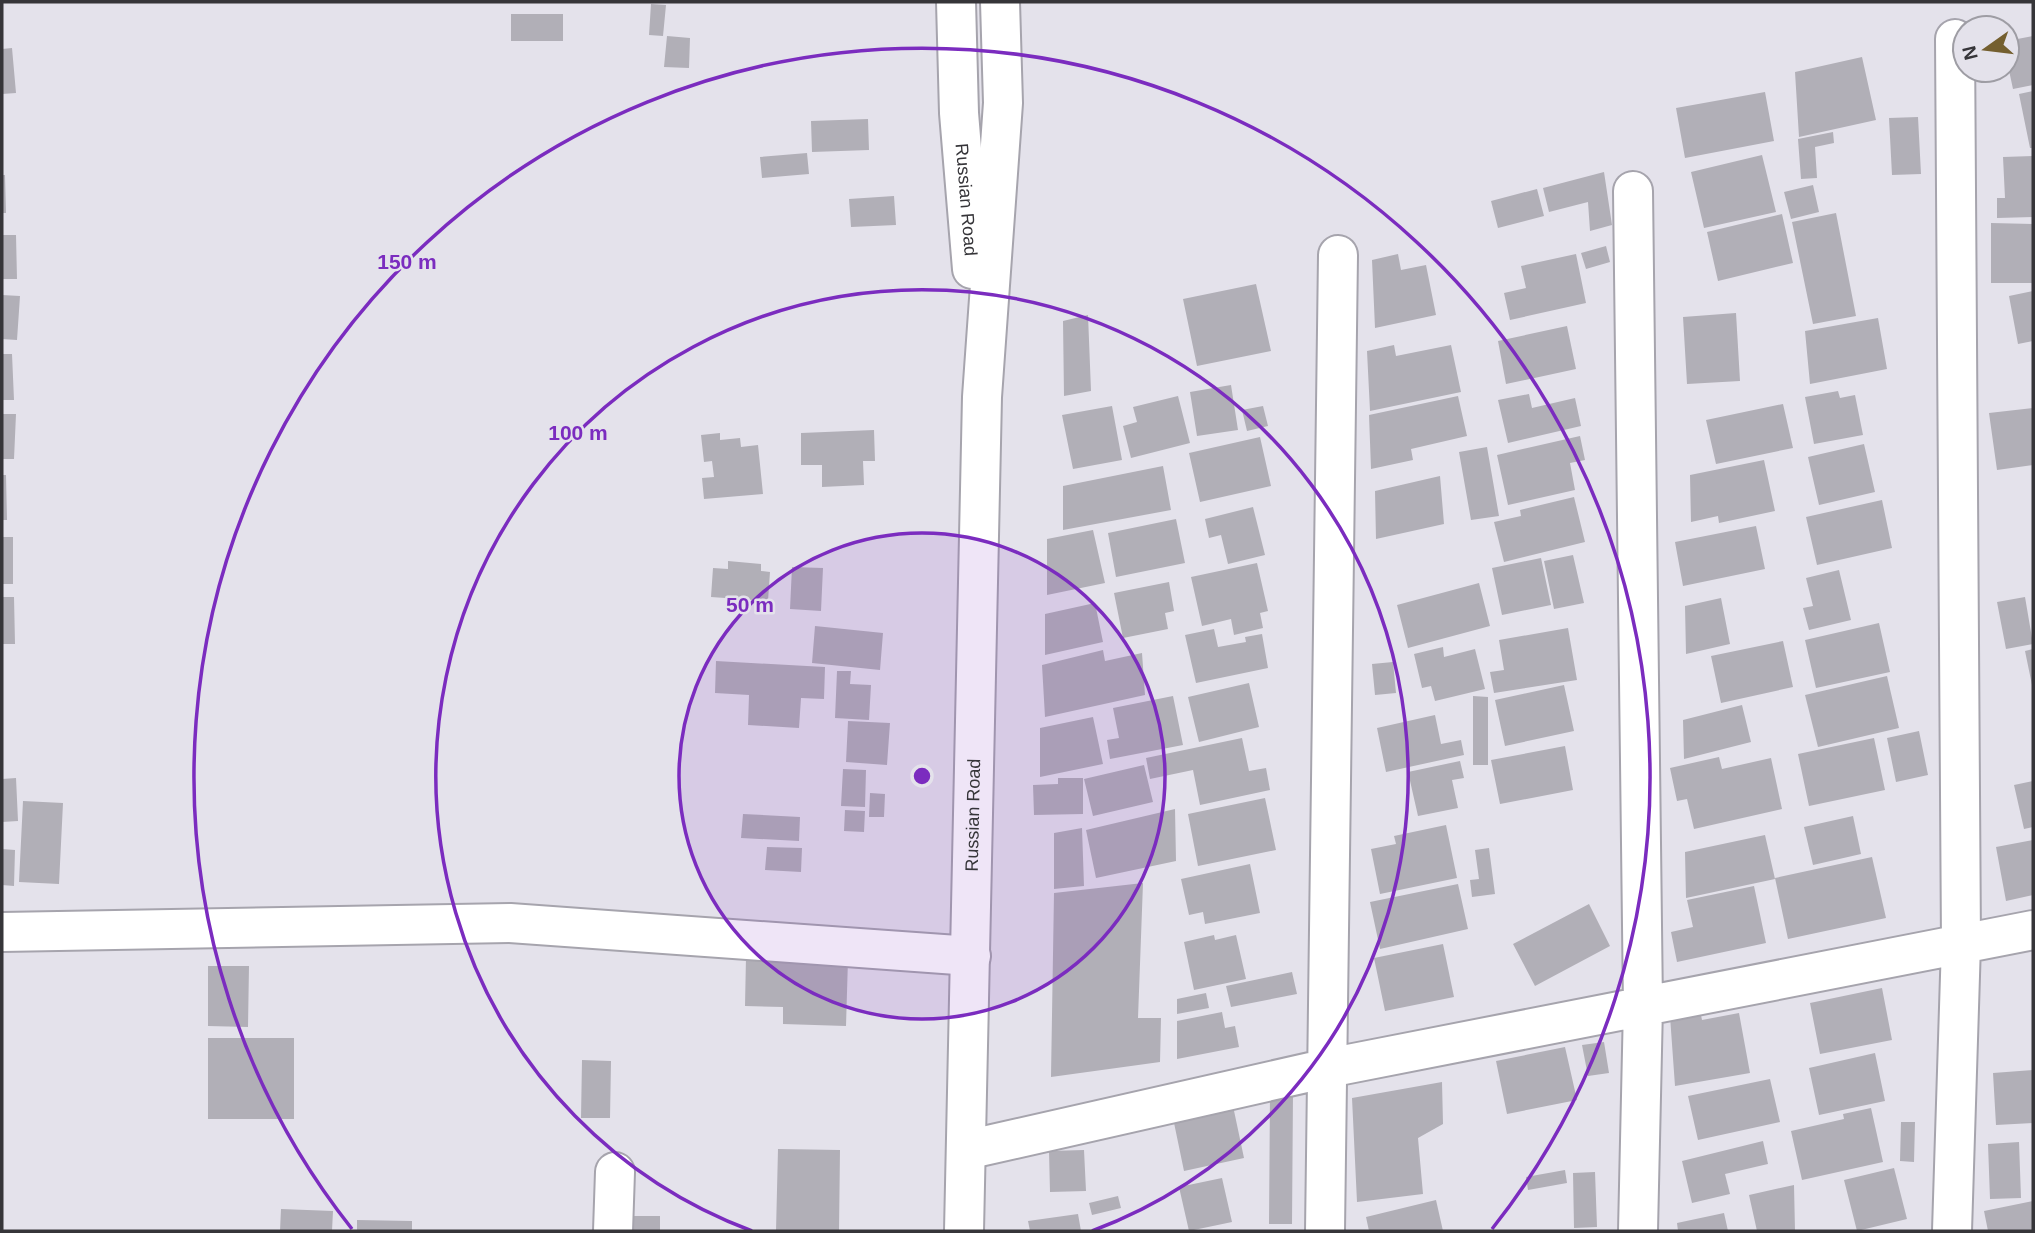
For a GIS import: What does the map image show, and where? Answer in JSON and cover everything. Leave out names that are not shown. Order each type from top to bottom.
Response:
[{"type":"street","name":"Russian Road","points":[[956,2],[959,113],[982,397]]},
{"type":"street","name":"Russian Road","points":[[964,1231],[982,397],[1003,103],[1000,2]]},
{"type":"street","points":[[1952,1231],[1961,944],[1955,84]]},
{"type":"street","points":[[1633,191],[1643,1006],[1638,1231]]},
{"type":"street","points":[[1325,1231],[1338,255]]},
{"type":"street","points":[[2,932],[510,923],[971,956]]},
{"type":"street","points":[[966,1150],[1328,1068],[2033,930]]},
{"type":"street","points":[[612,1231],[615,1172]]},
{"type":"building","points":[[651,4],[666,5],[663,36],[649,35]]},
{"type":"building","points":[[511,14],[563,14],[563,41],[511,41]]},
{"type":"building","points":[[667,36],[690,38],[689,68],[664,67]]},
{"type":"building","points":[[2033,36],[2033,85],[2013,89],[2012,84],[2021,84],[2021,38]]},
{"type":"building","points":[[12,48],[16,93],[2,94],[2,49]]},
{"type":"building","points":[[1862,57],[1876,120],[1799,137],[1795,72]]},
{"type":"building","points":[[2033,91],[2033,148],[2030,148],[2019,94]]},
{"type":"building","points":[[1765,92],[1774,141],[1685,158],[1676,108]]},
{"type":"building","points":[[1918,117],[1921,174],[1892,175],[1889,118]]},
{"type":"building","points":[[868,119],[869,150],[812,152],[811,121]]},
{"type":"building","points":[[1833,132],[1834,143],[1815,147],[1817,178],[1801,179],[1798,139]]},
{"type":"building","points":[[807,153],[809,174],[762,178],[760,157]]},
{"type":"building","points":[[1762,155],[1776,212],[1704,228],[1691,172]]},
{"type":"building","points":[[2033,156],[2033,217],[1997,218],[1997,198],[2005,198],[2003,157]]},
{"type":"building","points":[[1604,172],[1612,225],[1590,231],[1588,202],[1549,212],[1543,188]]},
{"type":"building","points":[[2,175],[5,175],[6,213],[2,213]]},
{"type":"building","points":[[1813,185],[1819,212],[1791,219],[1784,192]]},
{"type":"building","points":[[1537,189],[1544,216],[1498,228],[1491,201]]},
{"type":"building","points":[[894,196],[896,225],[851,227],[849,199]]},
{"type":"building","points":[[1836,213],[1856,316],[1813,324],[1792,222]]},
{"type":"building","points":[[1782,214],[1793,263],[1718,281],[1707,232]]},
{"type":"building","points":[[1991,223],[2033,224],[2033,283],[1991,283]]},
{"type":"building","points":[[2,235],[16,235],[17,279],[2,279]]},
{"type":"building","points":[[1606,246],[1610,262],[1586,269],[1581,253]]},
{"type":"building","points":[[1398,254],[1401,270],[1426,265],[1436,315],[1375,328],[1372,260]]},
{"type":"building","points":[[1576,254],[1586,303],[1510,320],[1504,293],[1526,288],[1521,266]]},
{"type":"building","points":[[1256,284],[1271,351],[1197,366],[1183,299]]},
{"type":"building","points":[[2033,291],[2033,341],[2018,344],[2009,296]]},
{"type":"building","points":[[2,295],[20,296],[17,340],[2,339]]},
{"type":"building","points":[[1736,313],[1740,381],[1687,384],[1683,317]]},
{"type":"building","points":[[1088,315],[1091,391],[1064,396],[1063,321]]},
{"type":"building","points":[[1878,318],[1887,369],[1810,384],[1805,331]]},
{"type":"building","points":[[1567,326],[1576,369],[1506,384],[1498,341]]},
{"type":"building","points":[[1394,345],[1396,356],[1451,345],[1461,392],[1370,411],[1367,351]]},
{"type":"building","points":[[2,354],[12,354],[14,400],[2,400]]},
{"type":"building","points":[[1231,385],[1238,430],[1197,436],[1190,392]]},
{"type":"building","points":[[1838,391],[1840,398],[1855,395],[1863,435],[1814,444],[1805,397]]},
{"type":"building","points":[[1529,394],[1532,408],[1575,398],[1581,426],[1508,443],[1498,400]]},
{"type":"building","points":[[1178,396],[1190,443],[1131,458],[1123,426],[1137,422],[1133,407]]},
{"type":"building","points":[[1458,396],[1467,436],[1411,449],[1413,460],[1371,469],[1369,415]]},
{"type":"building","points":[[1783,404],[1793,448],[1716,464],[1706,420]]},
{"type":"building","points":[[1112,406],[1122,460],[1073,469],[1062,415]]},
{"type":"building","points":[[1263,406],[1268,426],[1247,431],[1242,410]]},
{"type":"building","points":[[2033,408],[2033,465],[1997,470],[1989,413]]},
{"type":"building","points":[[2,414],[16,414],[14,459],[2,459]]},
{"type":"building","points":[[874,430],[875,461],[863,461],[864,485],[822,487],[822,465],[801,465],[801,433]]},
{"type":"building","points":[[720,433],[720,440],[740,438],[741,447],[758,445],[763,494],[704,499],[702,478],[714,477],[712,461],[704,462],[701,435]]},
{"type":"building","points":[[1580,436],[1585,460],[1570,463],[1575,490],[1508,505],[1497,455]]},
{"type":"building","points":[[1260,437],[1271,486],[1200,502],[1189,453]]},
{"type":"building","points":[[1864,444],[1875,492],[1819,505],[1808,457]]},
{"type":"building","points":[[1487,447],[1499,516],[1471,520],[1459,452]]},
{"type":"building","points":[[1764,460],[1775,511],[1719,523],[1718,516],[1691,522],[1690,475]]},
{"type":"building","points":[[1163,466],[1171,510],[1063,530],[1063,486]]},
{"type":"building","points":[[2,475],[6,475],[7,520],[2,520]]},
{"type":"building","points":[[1440,476],[1444,524],[1376,539],[1375,491]]},
{"type":"building","points":[[1574,497],[1585,542],[1504,562],[1494,522],[1521,516],[1520,510]]},
{"type":"building","points":[[1882,500],[1892,548],[1817,565],[1806,517]]},
{"type":"building","points":[[1253,507],[1265,555],[1228,564],[1221,535],[1209,538],[1205,519]]},
{"type":"building","points":[[1176,519],[1185,563],[1116,577],[1108,533]]},
{"type":"building","points":[[1756,526],[1765,569],[1683,586],[1675,542]]},
{"type":"building","points":[[1093,530],[1105,583],[1047,595],[1047,539]]},
{"type":"building","points":[[2,537],[13,537],[13,584],[2,584]]},
{"type":"building","points":[[1573,555],[1584,603],[1554,609],[1544,561]]},
{"type":"building","points":[[1541,558],[1551,605],[1502,615],[1492,568]]},
{"type":"building","points":[[728,561],[761,564],[761,571],[770,572],[768,601],[711,597],[713,568],[728,569]]},
{"type":"building","points":[[1257,563],[1268,611],[1260,613],[1263,628],[1234,635],[1231,619],[1202,626],[1191,577]]},
{"type":"building","points":[[792,567],[823,568],[821,611],[790,609]]},
{"type":"building","points":[[1839,570],[1851,620],[1809,630],[1803,608],[1813,606],[1806,578]]},
{"type":"building","points":[[1169,582],[1174,611],[1165,613],[1168,629],[1123,638],[1114,593]]},
{"type":"building","points":[[1479,583],[1490,626],[1408,648],[1397,605]]},
{"type":"building","points":[[2,597],[14,597],[15,644],[2,644]]},
{"type":"building","points":[[2025,597],[2033,644],[2006,649],[1997,602]]},
{"type":"building","points":[[1721,598],[1730,644],[1686,654],[1685,606]]},
{"type":"building","points":[[1095,603],[1103,642],[1045,655],[1045,614]]},
{"type":"building","points":[[1879,623],[1890,672],[1816,688],[1805,640]]},
{"type":"building","points":[[815,626],[883,633],[880,670],[812,663]]},
{"type":"building","points":[[1568,628],[1577,680],[1494,693],[1490,672],[1504,670],[1499,640]]},
{"type":"building","points":[[1214,629],[1218,647],[1246,642],[1245,637],[1262,634],[1268,668],[1196,683],[1185,635]]},
{"type":"building","points":[[1783,641],[1793,687],[1721,703],[1711,656]]},
{"type":"building","points":[[1443,647],[1444,657],[1475,649],[1485,689],[1435,701],[1431,686],[1422,688],[1414,654]]},
{"type":"building","points":[[2033,649],[2033,685],[2032,685],[2025,651]]},
{"type":"building","points":[[1103,650],[1105,661],[1142,653],[1145,695],[1045,717],[1042,665]]},
{"type":"building","points":[[716,661],[825,667],[824,699],[801,698],[799,728],[748,725],[749,695],[715,693]]},
{"type":"building","points":[[1393,662],[1396,693],[1375,695],[1372,664]]},
{"type":"building","points":[[837,671],[851,671],[850,684],[871,685],[869,720],[835,718]]},
{"type":"building","points":[[1887,676],[1899,728],[1818,747],[1805,695]]},
{"type":"building","points":[[1249,683],[1259,727],[1199,742],[1188,697]]},
{"type":"building","points":[[1564,685],[1574,731],[1505,746],[1495,700]]},
{"type":"building","points":[[1173,696],[1183,745],[1110,759],[1107,740],[1119,738],[1113,708]]},
{"type":"building","points":[[1473,696],[1488,697],[1488,765],[1473,765]]},
{"type":"building","points":[[1742,705],[1751,742],[1684,759],[1683,720]]},
{"type":"building","points":[[1435,715],[1441,744],[1461,740],[1464,755],[1386,772],[1377,728]]},
{"type":"building","points":[[1093,717],[1103,764],[1040,777],[1040,728]]},
{"type":"building","points":[[848,721],[890,723],[887,765],[846,762]]},
{"type":"building","points":[[1919,731],[1928,775],[1896,782],[1887,738]]},
{"type":"building","points":[[1242,738],[1249,771],[1266,768],[1270,790],[1200,805],[1193,770],[1150,779],[1146,758]]},
{"type":"building","points":[[1874,738],[1885,790],[1809,806],[1798,754]]},
{"type":"building","points":[[1565,746],[1573,790],[1500,804],[1491,760]]},
{"type":"building","points":[[1719,757],[1722,769],[1771,758],[1782,809],[1694,829],[1687,799],[1677,801],[1670,768]]},
{"type":"building","points":[[1460,761],[1464,778],[1452,780],[1458,808],[1418,816],[1408,772]]},
{"type":"building","points":[[1144,765],[1153,802],[1093,816],[1084,779]]},
{"type":"building","points":[[843,769],[866,770],[865,807],[841,806]]},
{"type":"building","points":[[16,778],[18,821],[2,822],[2,779]]},
{"type":"building","points":[[1058,778],[1083,778],[1083,814],[1034,815],[1033,785],[1058,784]]},
{"type":"building","points":[[2033,781],[2033,827],[2024,829],[2014,785]]},
{"type":"building","points":[[870,793],[885,794],[884,817],[869,817]]},
{"type":"building","points":[[1265,798],[1276,850],[1198,866],[1188,814]]},
{"type":"building","points":[[23,801],[63,803],[59,884],[19,882]]},
{"type":"building","points":[[1175,809],[1176,861],[1096,878],[1086,830]]},
{"type":"building","points":[[845,810],[865,811],[864,832],[844,831]]},
{"type":"building","points":[[743,814],[800,817],[799,841],[741,838]]},
{"type":"building","points":[[1853,816],[1861,854],[1813,865],[1804,827]]},
{"type":"building","points":[[1446,825],[1457,878],[1380,894],[1371,849],[1396,844],[1394,836]]},
{"type":"building","points":[[1082,828],[1084,886],[1054,889],[1054,833]]},
{"type":"building","points":[[1765,835],[1775,879],[1686,898],[1685,852]]},
{"type":"building","points":[[2033,840],[2033,895],[2006,901],[1996,847]]},
{"type":"building","points":[[767,847],[802,848],[801,872],[765,870]]},
{"type":"building","points":[[1489,848],[1495,894],[1472,897],[1470,880],[1479,879],[1475,850]]},
{"type":"building","points":[[2,849],[15,850],[14,886],[2,885]]},
{"type":"building","points":[[1872,857],[1886,918],[1788,939],[1775,878]]},
{"type":"building","points":[[1250,864],[1260,913],[1205,924],[1203,912],[1189,915],[1181,879]]},
{"type":"building","points":[[1143,883],[1138,1018],[1161,1018],[1160,1062],[1051,1077],[1054,893]]},
{"type":"building","points":[[1458,884],[1468,929],[1380,949],[1370,902]]},
{"type":"building","points":[[1754,886],[1766,943],[1677,962],[1671,932],[1693,927],[1687,900]]},
{"type":"building","points":[[1589,904],[1610,946],[1535,986],[1513,944]]},
{"type":"building","points":[[1214,935],[1215,940],[1236,935],[1246,979],[1194,990],[1184,942]]},
{"type":"building","points":[[1443,944],[1454,997],[1385,1011],[1374,958]]},
{"type":"building","points":[[746,957],[848,959],[846,1026],[783,1024],[783,1007],[745,1006]]},
{"type":"building","points":[[208,966],[249,966],[248,1027],[208,1026]]},
{"type":"building","points":[[1292,972],[1297,994],[1231,1007],[1226,986]]},
{"type":"building","points":[[1882,988],[1892,1040],[1820,1054],[1810,1003]]},
{"type":"building","points":[[1206,993],[1209,1008],[1177,1014],[1177,999]]},
{"type":"building","points":[[1700,1010],[1702,1020],[1739,1013],[1750,1073],[1675,1086],[1670,1016]]},
{"type":"building","points":[[1222,1012],[1225,1028],[1235,1026],[1239,1047],[1177,1059],[1177,1021]]},
{"type":"building","points":[[208,1038],[294,1038],[294,1119],[208,1119]]},
{"type":"building","points":[[1604,1042],[1609,1073],[1588,1076],[1582,1045]]},
{"type":"building","points":[[1565,1047],[1577,1100],[1507,1114],[1496,1061]]},
{"type":"building","points":[[1875,1053],[1885,1101],[1819,1115],[1809,1068]]},
{"type":"building","points":[[582,1060],[611,1061],[610,1118],[581,1118]]},
{"type":"building","points":[[2033,1070],[2033,1123],[1996,1125],[1993,1073]]},
{"type":"building","points":[[1770,1079],[1780,1122],[1698,1140],[1688,1096]]},
{"type":"building","points":[[1442,1082],[1443,1124],[1418,1138],[1423,1194],[1357,1202],[1352,1098]]},
{"type":"building","points":[[1270,1092],[1293,1092],[1292,1224],[1269,1224]]},
{"type":"building","points":[[1233,1106],[1244,1158],[1184,1171],[1173,1118]]},
{"type":"building","points":[[1871,1108],[1883,1162],[1802,1180],[1791,1131],[1844,1119],[1843,1114]]},
{"type":"building","points":[[1901,1122],[1915,1122],[1914,1162],[1900,1161]]},
{"type":"building","points":[[1763,1141],[1768,1164],[1725,1174],[1730,1194],[1692,1203],[1682,1161]]},
{"type":"building","points":[[2019,1142],[2021,1198],[1990,1199],[1988,1144]]},
{"type":"building","points":[[778,1149],[840,1150],[839,1231],[776,1231]]},
{"type":"building","points":[[1084,1150],[1086,1191],[1050,1192],[1049,1151]]},
{"type":"building","points":[[1894,1168],[1907,1219],[1857,1231],[1844,1180]]},
{"type":"building","points":[[1565,1170],[1567,1183],[1528,1190],[1526,1177]]},
{"type":"building","points":[[1595,1172],[1597,1227],[1574,1228],[1573,1173]]},
{"type":"building","points":[[1222,1178],[1232,1222],[1189,1231],[1179,1187]]},
{"type":"building","points":[[1794,1185],[1795,1231],[1757,1231],[1749,1195]]},
{"type":"building","points":[[1118,1196],[1121,1208],[1092,1215],[1089,1203]]},
{"type":"building","points":[[1436,1200],[1443,1231],[1369,1231],[1366,1217]]},
{"type":"building","points":[[2033,1201],[2033,1231],[1988,1231],[1984,1211]]},
{"type":"building","points":[[281,1209],[333,1211],[332,1231],[280,1231]]},
{"type":"building","points":[[1724,1213],[1728,1231],[1678,1231],[1677,1223]]},
{"type":"building","points":[[1078,1214],[1081,1231],[1030,1231],[1028,1221]]},
{"type":"building","points":[[621,1216],[660,1216],[660,1231],[621,1231]]},
{"type":"building","points":[[357,1220],[412,1221],[412,1231],[357,1231]]}]
